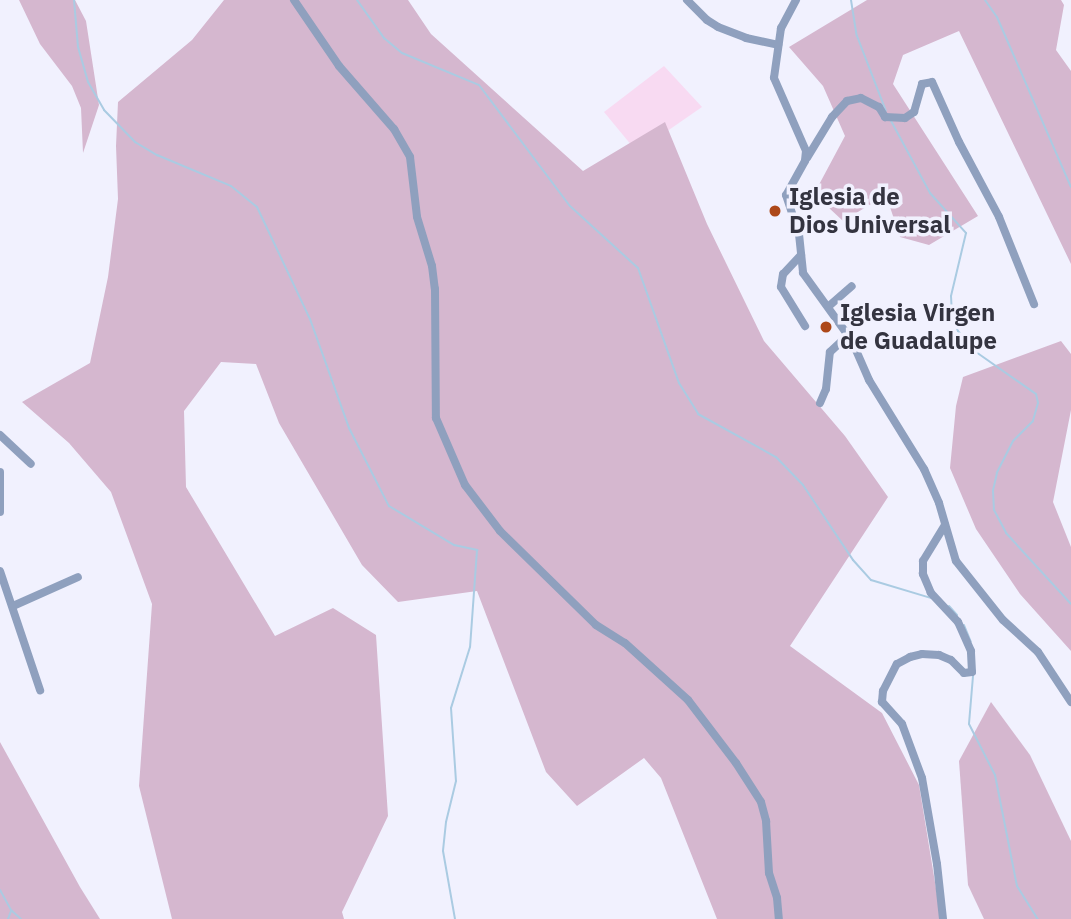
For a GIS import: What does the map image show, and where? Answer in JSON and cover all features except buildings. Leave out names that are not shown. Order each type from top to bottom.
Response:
[{"type":"street","points":[[294,0],[339,66],[394,129],[410,157],[417,217],[432,266],[435,289],[436,418],[465,485],[500,531],[596,625],[625,643],[688,700],[736,763],[755,790],[764,811],[768,831],[769,873],[777,898],[779,919]]},
{"type":"street","points":[[687,0],[707,20],[719,27],[746,38],[778,45]]},
{"type":"street","points":[[796,0],[783,23],[774,82],[802,137],[805,160]]},
{"type":"street","points":[[1034,304],[999,217],[959,142],[932,82],[922,84],[914,112],[905,118],[885,117],[879,107],[861,99],[847,101],[832,117],[786,195],[799,234],[805,276],[848,335],[869,380],[924,469],[956,561],[1003,620],[1038,652],[1071,702]]},
{"type":"street","points":[[801,255],[783,274],[781,287],[805,326]]},
{"type":"street","points":[[829,306],[852,286]]},
{"type":"street","points":[[820,403],[826,389],[830,352],[848,335]]},
{"type":"street","points":[[0,435],[31,464]]},
{"type":"street","points":[[0,472],[0,512]]},
{"type":"street","points":[[943,919],[937,864],[922,778],[902,724],[882,702],[883,691],[897,664],[910,657],[922,654],[939,655],[951,660],[964,673],[972,672],[971,651],[958,622],[931,593],[923,574],[923,561],[945,525]]},
{"type":"street","points":[[0,571],[40,690]]},
{"type":"street","points":[[13,606],[78,577]]},
{"type":"shaded area","points":[[19,0],[75,0],[86,21],[99,105],[83,153],[81,108],[72,86],[40,44]]},
{"type":"shaded area","points":[[224,0],[408,0],[431,34],[583,171],[665,122],[707,224],[764,341],[845,436],[888,497],[790,646],[882,713],[919,785],[941,919],[717,919],[661,778],[644,758],[577,806],[546,772],[477,591],[398,602],[362,565],[279,423],[256,364],[221,362],[184,411],[186,487],[275,636],[333,608],[376,635],[388,816],[342,912],[344,919],[172,919],[139,786],[152,604],[111,492],[69,443],[22,402],[90,363],[108,277],[118,199],[118,102],[192,40]]},
{"type":"shaded area","points":[[867,0],[1061,0],[1064,5],[1056,50],[1071,71],[1071,264],[959,31],[903,55],[893,84],[978,216],[929,245],[900,237],[886,195],[843,221],[814,194],[845,136],[823,86],[789,47]]},
{"type":"shaded area","points":[[664,66],[702,107],[637,152],[604,112]]},
{"type":"shaded area","points":[[1061,341],[1071,354],[1071,410],[1053,502],[1071,547],[1071,651],[1020,594],[976,529],[950,468],[956,406],[963,377]]},
{"type":"shaded area","points":[[991,702],[1030,755],[1071,841],[1071,919],[984,919],[968,885],[959,761]]},
{"type":"shaded area","points":[[0,742],[80,887],[100,919],[0,919]]},
{"type":"waterway","points":[[74,0],[78,47],[88,82],[104,110],[135,142],[157,155],[231,186],[257,207],[310,319],[349,428],[389,506],[454,545],[477,550],[470,647],[451,708],[456,781],[446,822],[443,851],[455,919]]},
{"type":"waterway","points":[[357,0],[384,38],[402,53],[479,85],[570,206],[638,268],[679,383],[698,414],[776,457],[803,485],[853,560],[871,580],[931,598]]},
{"type":"waterway","points":[[851,0],[857,36],[886,111]]},
{"type":"waterway","points":[[985,0],[997,17],[1071,187]]},
{"type":"waterway","points":[[890,119],[930,193],[966,233],[951,296],[952,314],[958,331],[976,352],[1036,394],[1038,403],[1033,421],[1013,441],[997,473],[993,491],[994,510],[1006,533],[1071,604]]},
{"type":"waterway","points":[[949,606],[957,615]]},
{"type":"waterway","points":[[964,625],[971,642]]},
{"type":"waterway","points":[[973,676],[969,724],[995,775],[1017,886],[1038,919]]},
{"type":"waterway","points":[[0,890],[11,910],[21,919]]},
{"type":"waterway","points":[[8,919],[11,911]]},
{"type":"place","name":"Iglesia de Dios Universal","points":[[775,211]]},
{"type":"place","name":"Iglesia Virgen de Guadalupe","points":[[826,327]]}]
